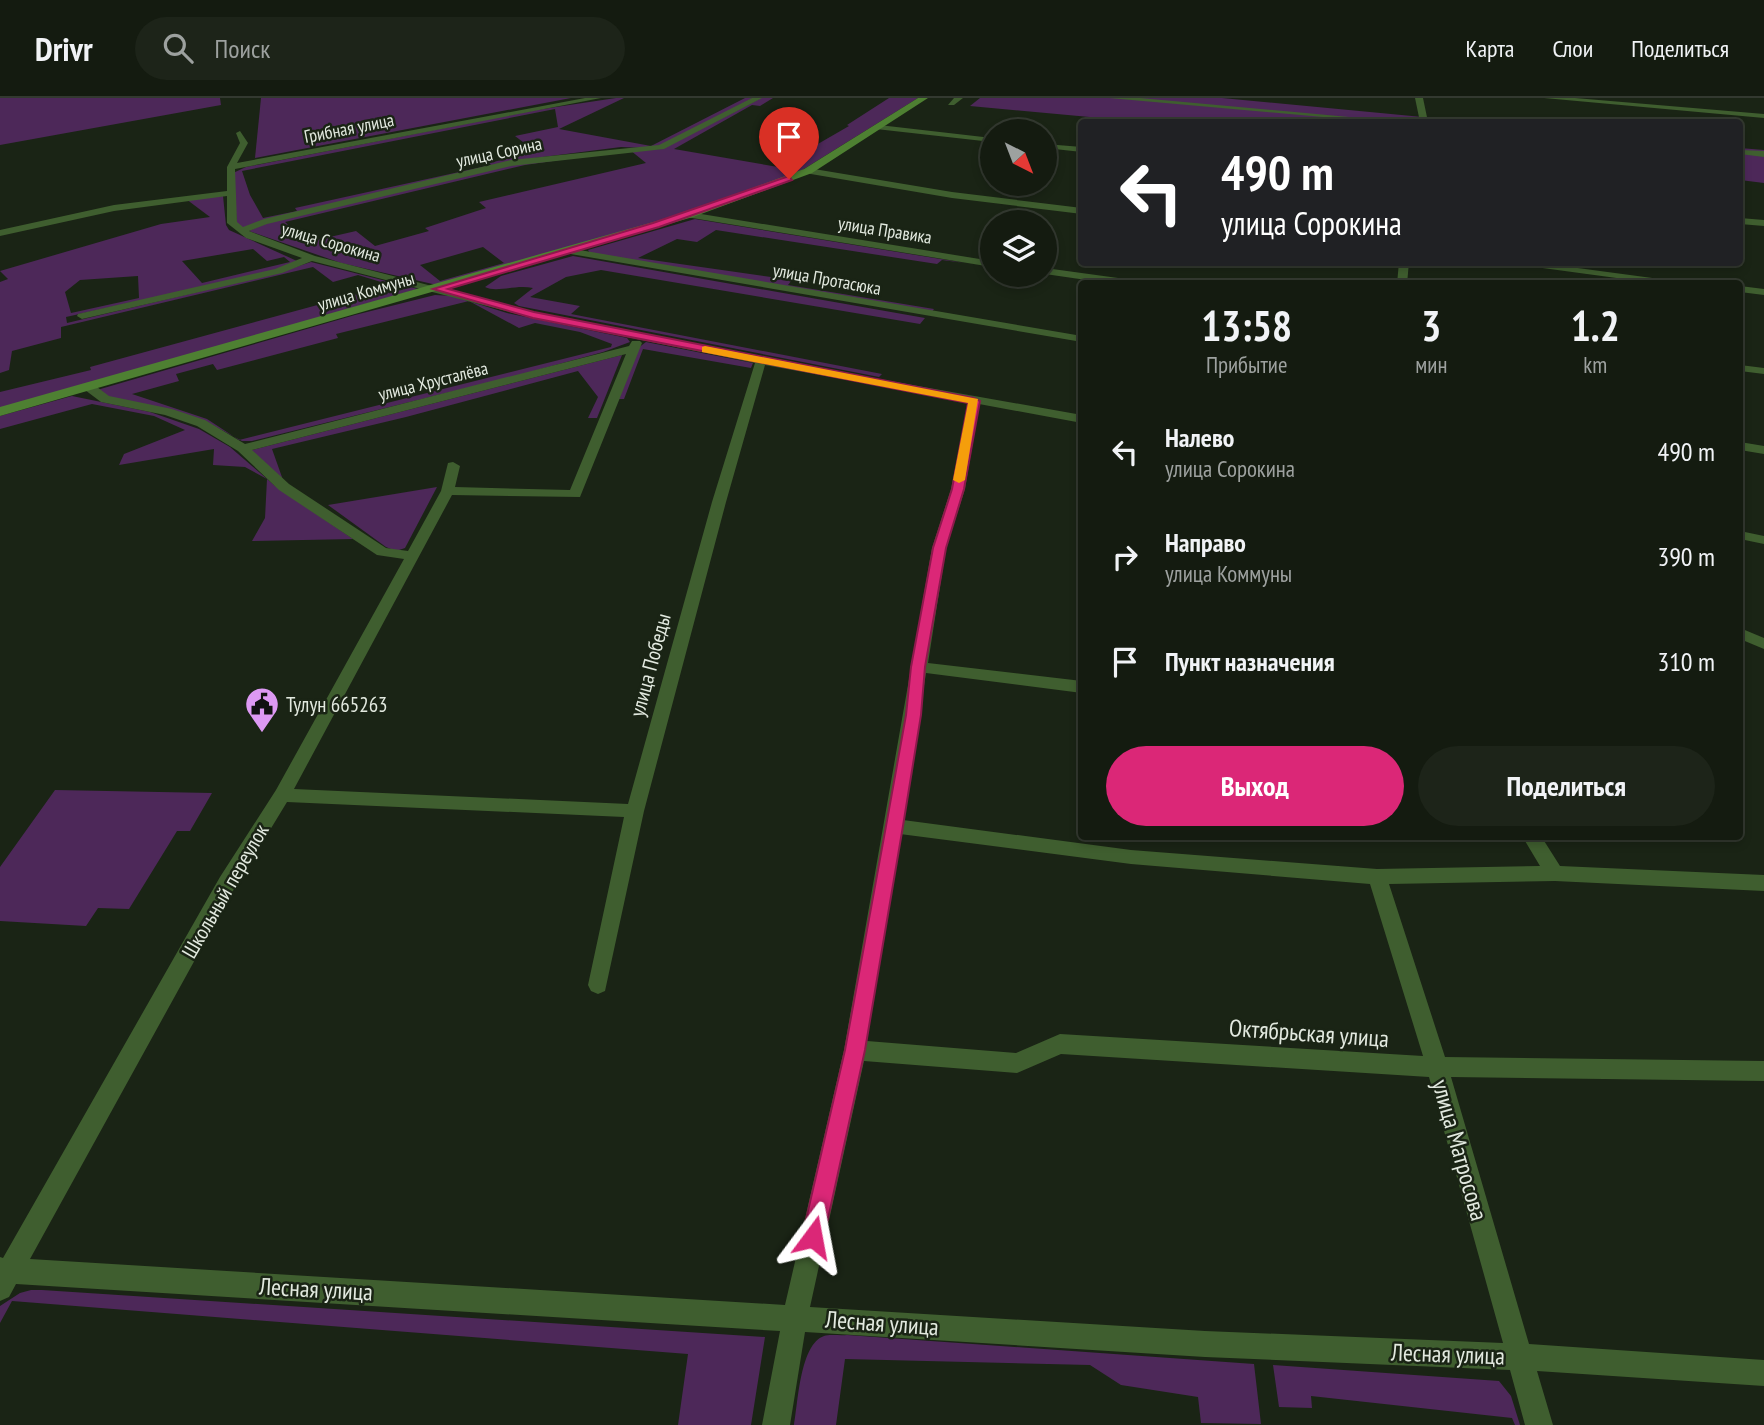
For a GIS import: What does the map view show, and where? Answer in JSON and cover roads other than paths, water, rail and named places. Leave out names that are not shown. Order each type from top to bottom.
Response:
[{"type":"street","name":"Грибная улица","points":[[231,167],[597,98]]},
{"type":"street","name":"улица Сорина","points":[[240,231],[264,222],[511,163],[590,152],[661,147],[758,98]]},
{"type":"street","name":"улица Коммуны","points":[[0,412],[438,289],[689,215],[808,170],[924,98]]},
{"type":"street","points":[[1113,98],[1364,119]]},
{"type":"street","points":[[1419,98],[1423,119]]},
{"type":"street","points":[[1548,98],[1764,116]]},
{"type":"street","points":[[879,127],[980,139]]},
{"type":"street","points":[[240,133],[244,144],[231,167],[230,194],[231,220],[240,231]]},
{"type":"street","points":[[1057,147],[1078,150]]},
{"type":"street","points":[[1743,152],[1764,154]]},
{"type":"street","points":[[808,170],[952,195],[1078,211]]},
{"type":"street","points":[[0,233],[114,208],[217,193],[230,194]]},
{"type":"street","name":"улица Правика","points":[[689,215],[980,262]]},
{"type":"street","points":[[1743,221],[1764,223]]},
{"type":"street","name":"улица Сорокина","points":[[240,231],[311,258],[533,315],[761,361],[1078,418]]},
{"type":"street","name":"улица Протасюка","points":[[568,251],[1078,338]]},
{"type":"street","points":[[82,316],[278,271],[311,258]]},
{"type":"street","points":[[1537,266],[1658,280]]},
{"type":"street","points":[[1057,273],[1111,280]]},
{"type":"street","points":[[1743,289],[1764,292]]},
{"type":"street","points":[[447,491],[575,494],[632,349],[640,337]]},
{"type":"street","name":"улица Хрусталёва","points":[[243,448],[632,349]]},
{"type":"street","name":"улица Победы","points":[[598,985],[635,811],[719,502],[761,361]]},
{"type":"street","points":[[1743,368],[1764,371]]},
{"type":"street","points":[[89,387],[105,399],[192,419],[243,448],[284,487],[382,552],[412,556]]},
{"type":"street","points":[[776,1425],[795,1317],[855,1050],[895,826],[918,667],[939,548],[958,489],[974,401]]},
{"type":"street","points":[[1743,446],[1764,450]]},
{"type":"street","name":"Школьный переулок","points":[[3,1277],[227,883],[282,795],[447,491],[453,466]]},
{"type":"street","points":[[1743,536],[1764,540]]},
{"type":"street","points":[[1743,634],[1764,644]]},
{"type":"street","points":[[918,667],[1078,687]]},
{"type":"street","points":[[282,795],[635,811]]},
{"type":"street","points":[[895,826],[1131,858],[1377,877],[1555,873],[1764,883]]},
{"type":"street","points":[[1534,840],[1555,873]]},
{"type":"street","name":"улица Матросова","points":[[1377,877],[1437,1067],[1539,1425]]},
{"type":"street","name":"Октябрьская улица","points":[[855,1050],[1017,1063],[1060,1044],[1437,1067],[1764,1071]]},
{"type":"street","name":"Лесная улица","points":[[3,1277],[795,1317],[1205,1344],[1519,1357],[1764,1373]]},
{"type":"place","name":"Тулун 665263","points":[[262,734]]}]
